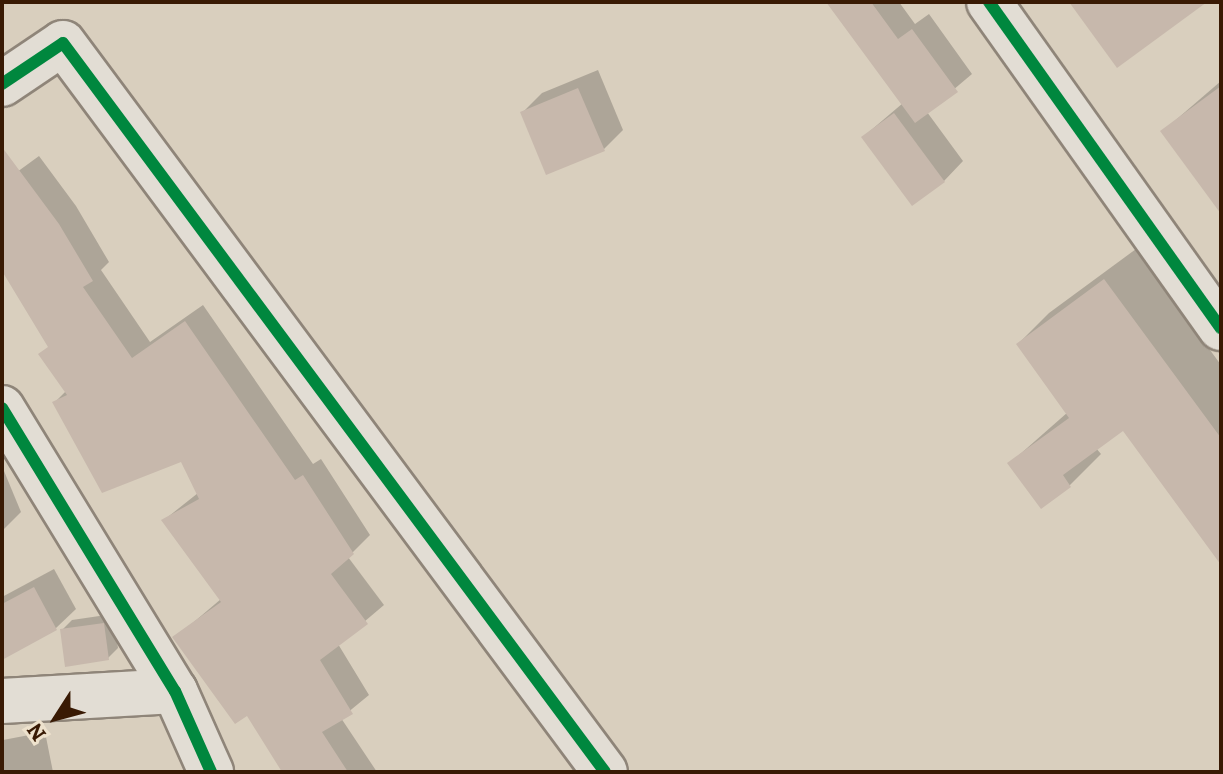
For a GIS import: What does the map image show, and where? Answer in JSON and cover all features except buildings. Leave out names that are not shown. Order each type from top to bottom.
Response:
[{"type":"street","points":[[989,2],[1221,328]]},
{"type":"street","points":[[2,84],[63,43],[605,772]]},
{"type":"street","points":[[2,408],[175,691],[211,772]]},
{"type":"street","points":[[2,701],[175,691]]},
{"type":"cycle path","points":[[989,2],[1221,328]]},
{"type":"cycle path","points":[[2,84],[63,43],[605,772]]},
{"type":"cycle path","points":[[2,408],[175,691],[211,772]]}]
